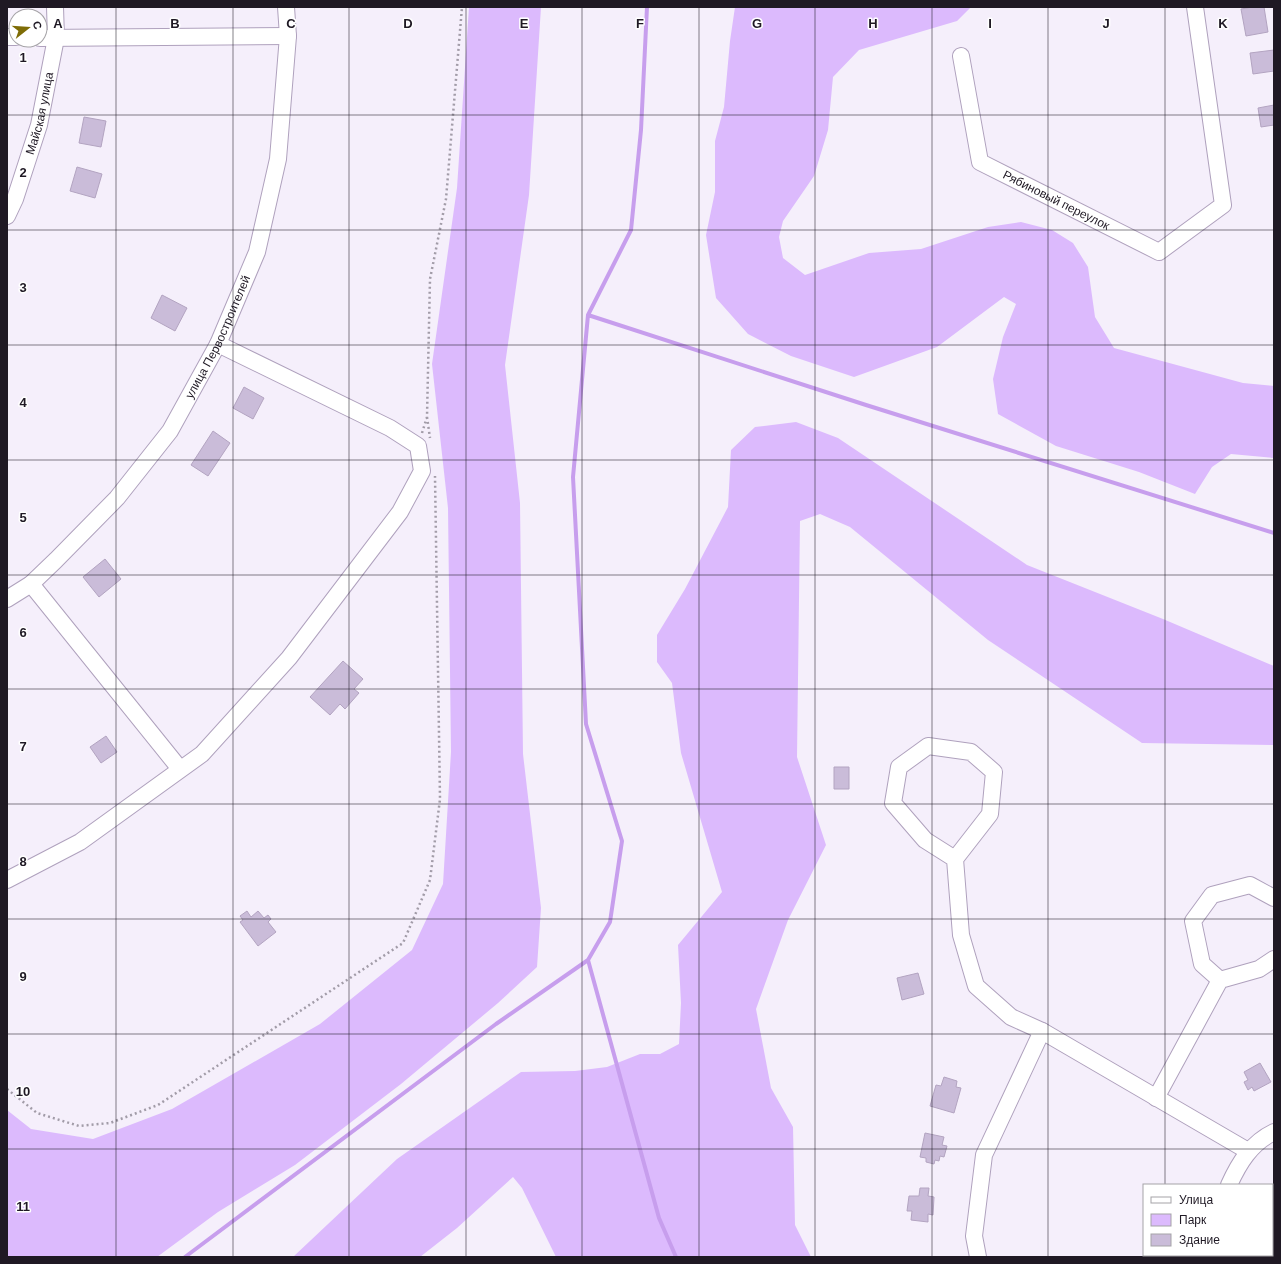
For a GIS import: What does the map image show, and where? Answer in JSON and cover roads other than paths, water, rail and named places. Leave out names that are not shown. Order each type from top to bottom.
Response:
[{"type":"street","name":"Майская улица","points":[[7,216],[15,199],[39,125],[56,38],[55,7]]},
{"type":"street","name":"улица Первостроителей","points":[[7,599],[31,584],[117,498],[170,431],[218,344],[257,252],[276,166],[288,36],[286,7]]},
{"type":"street","name":"Рябиновый переулок","points":[[961,56],[980,162],[1159,252],[1223,205],[1195,7]]},
{"type":"street","points":[[48,38],[288,36]]},
{"type":"street","points":[[7,880],[80,842],[202,754],[289,658],[400,512],[422,471],[424,442],[390,428],[218,344]]},
{"type":"street","points":[[31,584],[180,769]]},
{"type":"street","points":[[955,859],[925,840],[893,803],[898,767],[928,746],[971,752],[994,772],[990,814],[955,859],[961,935],[976,986],[1011,1017],[1042,1031],[1248,1151]]},
{"type":"street","points":[[1220,980],[1202,964],[1193,921],[1212,895],[1250,885],[1274,898]]},
{"type":"street","points":[[1156,1098],[1220,980],[1259,969],[1274,958]]},
{"type":"street","points":[[978,1257],[974,1236],[984,1155],[1042,1031]]},
{"type":"street","points":[[1229,1184],[1239,1163],[1248,1151],[1266,1136],[1274,1132]]},
{"type":"waterway","points":[[647,7],[641,130],[631,230],[588,315],[573,477],[586,724],[622,841],[610,922],[588,960],[659,1218],[676,1257]]},
{"type":"waterway","points":[[588,315],[866,405],[1274,533]]},
{"type":"waterway","points":[[185,1257],[496,1024],[588,960]]}]
